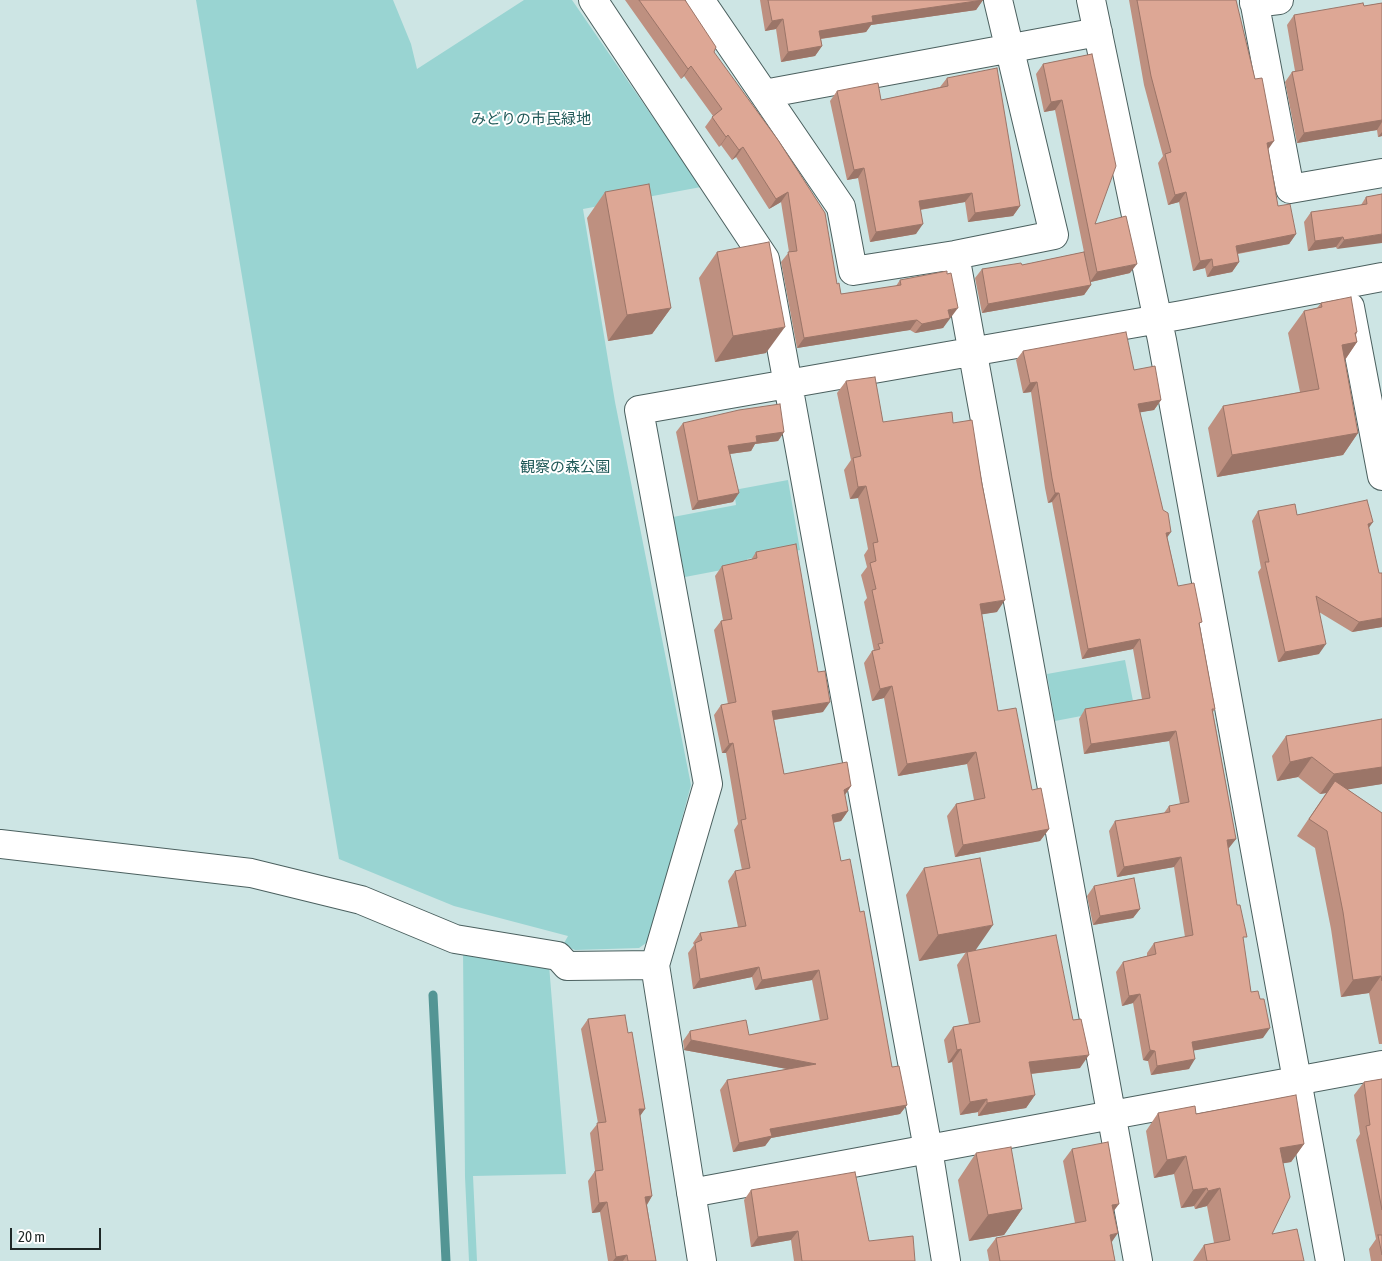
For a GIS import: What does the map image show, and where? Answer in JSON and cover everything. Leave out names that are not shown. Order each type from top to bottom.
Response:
[{"type":"street","points":[[592,0],[765,259],[928,1149],[946,1261]]},
{"type":"street","points":[[700,0],[841,207],[853,271],[955,255],[1054,235],[998,0]]},
{"type":"street","points":[[1091,0],[1158,319],[1330,1261]]},
{"type":"street","points":[[1262,1],[1290,189],[1382,173]]},
{"type":"street","points":[[764,94],[1098,32]]},
{"type":"street","points":[[955,255],[971,352],[1138,1261]]},
{"type":"street","points":[[702,1261],[655,965],[708,784],[638,410],[1158,319],[1382,276]]},
{"type":"street","points":[[1346,283],[1382,476]]},
{"type":"street","points":[[0,844],[251,874],[361,900],[455,939],[558,956],[567,966],[655,965]]},
{"type":"street","points":[[691,1193],[1382,1065]]},
{"type":"green space","points":[[196,0],[393,0],[411,44],[417,69],[524,0],[572,0],[701,187],[583,209],[615,402],[691,785],[649,941],[639,948],[575,950],[563,945],[568,936],[454,906],[339,859]]},
{"type":"green space","points":[[788,480],[800,550],[747,559],[748,565],[685,577],[673,517],[736,505],[734,490]]},
{"type":"green space","points":[[1125,660],[1134,706],[1055,721],[1047,674]]},
{"type":"green space","points":[[463,949],[549,965],[566,1174],[473,1176],[477,1261],[469,1261],[465,1177]]},
{"type":"building","points":[[639,0],[685,0],[716,47],[714,52],[778,140],[825,213],[837,284],[839,283],[841,294],[901,285],[900,280],[947,271],[947,274],[951,273],[958,308],[948,310],[950,318],[922,324],[917,320],[909,321],[804,338],[788,252],[797,251],[788,192],[776,199],[743,147],[739,150],[728,135],[726,137],[712,117],[722,109],[691,66],[688,69]]},
{"type":"building","points":[[768,0],[983,0],[872,16],[873,22],[819,31],[822,46],[788,52],[783,19],[772,21]]},
{"type":"building","points":[[1137,0],[1236,0],[1255,79],[1262,78],[1274,141],[1267,143],[1278,206],[1290,204],[1296,234],[1236,246],[1239,262],[1213,267],[1212,259],[1200,261],[1186,192],[1175,195],[1165,154],[1171,152],[1151,76]]},
{"type":"building","points":[[1363,3],[1364,6],[1382,3],[1382,120],[1304,133],[1292,72],[1303,70],[1294,15]]},
{"type":"building","points":[[1092,54],[1116,166],[1095,224],[1126,216],[1137,264],[1097,272],[1062,100],[1051,102],[1043,64]]},
{"type":"building","points":[[997,68],[1020,206],[975,213],[972,193],[919,201],[923,224],[876,232],[864,168],[854,170],[837,91],[878,83],[881,100],[948,86],[947,78]]},
{"type":"building","points":[[649,184],[671,308],[627,315],[605,192]]},
{"type":"building","points":[[1382,194],[1382,234],[1344,240],[1343,237],[1315,241],[1311,212],[1367,204],[1366,197]]},
{"type":"building","points":[[769,242],[785,327],[733,336],[717,252]]},
{"type":"building","points":[[1084,252],[1091,285],[988,304],[982,269],[1021,263],[1022,265]]},
{"type":"building","points":[[1351,297],[1357,342],[1342,345],[1358,433],[1232,455],[1223,406],[1319,389],[1304,311],[1322,307],[1321,303]]},
{"type":"building","points":[[1126,332],[1134,370],[1155,366],[1161,400],[1138,404],[1163,510],[1168,513],[1171,532],[1166,533],[1178,586],[1194,583],[1202,622],[1199,623],[1215,709],[1212,709],[1236,839],[1227,840],[1237,905],[1240,905],[1247,937],[1243,937],[1251,992],[1258,991],[1260,999],[1264,999],[1270,1028],[1192,1042],[1195,1059],[1157,1066],[1155,1051],[1150,1050],[1140,994],[1129,996],[1123,962],[1156,954],[1154,943],[1193,935],[1181,857],[1124,867],[1115,821],[1170,812],[1169,806],[1189,802],[1176,731],[1091,744],[1085,709],[1150,698],[1140,639],[1088,649],[1059,493],[1055,493],[1052,478],[1037,382],[1030,383],[1023,351]]},
{"type":"building","points":[[875,377],[883,422],[952,412],[953,423],[972,420],[982,484],[1005,600],[980,604],[998,711],[1016,708],[1032,790],[1041,788],[1049,829],[963,845],[956,804],[985,798],[976,752],[907,764],[892,686],[880,689],[872,651],[880,649],[878,644],[883,643],[872,590],[876,589],[870,563],[876,561],[873,543],[878,542],[866,486],[858,487],[853,458],[861,456],[846,381]]},
{"type":"building","points":[[780,404],[784,432],[756,436],[757,442],[728,446],[739,493],[698,501],[683,423],[739,410]]},
{"type":"building","points":[[1367,500],[1373,522],[1368,524],[1379,573],[1382,573],[1382,618],[1359,622],[1316,596],[1326,644],[1285,652],[1265,562],[1269,562],[1258,511],[1295,504],[1297,515]]},
{"type":"building","points":[[796,544],[818,672],[825,671],[830,702],[772,711],[784,774],[847,762],[851,786],[844,790],[848,811],[832,815],[841,861],[850,859],[860,912],[864,911],[892,1067],[899,1066],[907,1105],[770,1129],[772,1136],[739,1143],[727,1080],[816,1064],[691,1040],[690,1031],[746,1020],[749,1035],[828,1019],[819,970],[762,980],[759,967],[700,979],[695,943],[702,940],[700,933],[746,926],[735,871],[750,868],[741,820],[746,819],[733,743],[729,744],[721,705],[736,702],[721,621],[732,619],[722,566],[757,558],[756,552]]},
{"type":"building","points":[[1382,719],[1382,767],[1334,774],[1312,757],[1290,762],[1286,736]]},
{"type":"building","points":[[1335,781],[1382,813],[1382,981],[1381,976],[1353,980],[1343,912],[1327,831],[1309,819]]},
{"type":"building","points":[[980,858],[993,925],[938,935],[924,868]]},
{"type":"building","points":[[1134,878],[1140,909],[1100,916],[1094,886]]},
{"type":"building","points":[[1056,935],[1073,1020],[1081,1019],[1089,1055],[1029,1062],[1035,1095],[987,1103],[987,1099],[970,1102],[961,1049],[957,1050],[953,1027],[980,1022],[967,952]]},
{"type":"building","points":[[625,1015],[628,1033],[632,1032],[645,1109],[639,1109],[652,1196],[645,1197],[656,1261],[628,1261],[627,1255],[616,1257],[607,1202],[599,1203],[595,1171],[603,1170],[597,1123],[606,1122],[588,1019]]},
{"type":"building","points":[[1382,1079],[1382,1210],[1366,1126],[1370,1125],[1364,1082]]},
{"type":"building","points":[[1296,1095],[1304,1144],[1280,1148],[1290,1197],[1272,1234],[1297,1229],[1304,1261],[1207,1261],[1204,1245],[1230,1240],[1220,1188],[1208,1191],[1207,1188],[1193,1190],[1186,1156],[1167,1160],[1158,1113],[1195,1106],[1196,1114]]},
{"type":"building","points":[[1108,1142],[1119,1204],[1112,1205],[1118,1233],[1110,1235],[1115,1261],[1000,1261],[996,1238],[1086,1221],[1072,1149]]},
{"type":"building","points":[[1011,1147],[1022,1209],[988,1215],[976,1153]]},
{"type":"building","points":[[855,1172],[869,1241],[913,1236],[915,1261],[802,1261],[798,1231],[758,1237],[751,1190]]},
{"type":"building","points":[[1378,1235],[1382,1235],[1382,1255]]},
{"type":"waterway","points":[[433,995],[446,1261]]},
{"type":"park label","name":"みどりの市民緑地","points":[[531,119]]},
{"type":"park label","name":"観察の森公園","points":[[565,467]]}]
